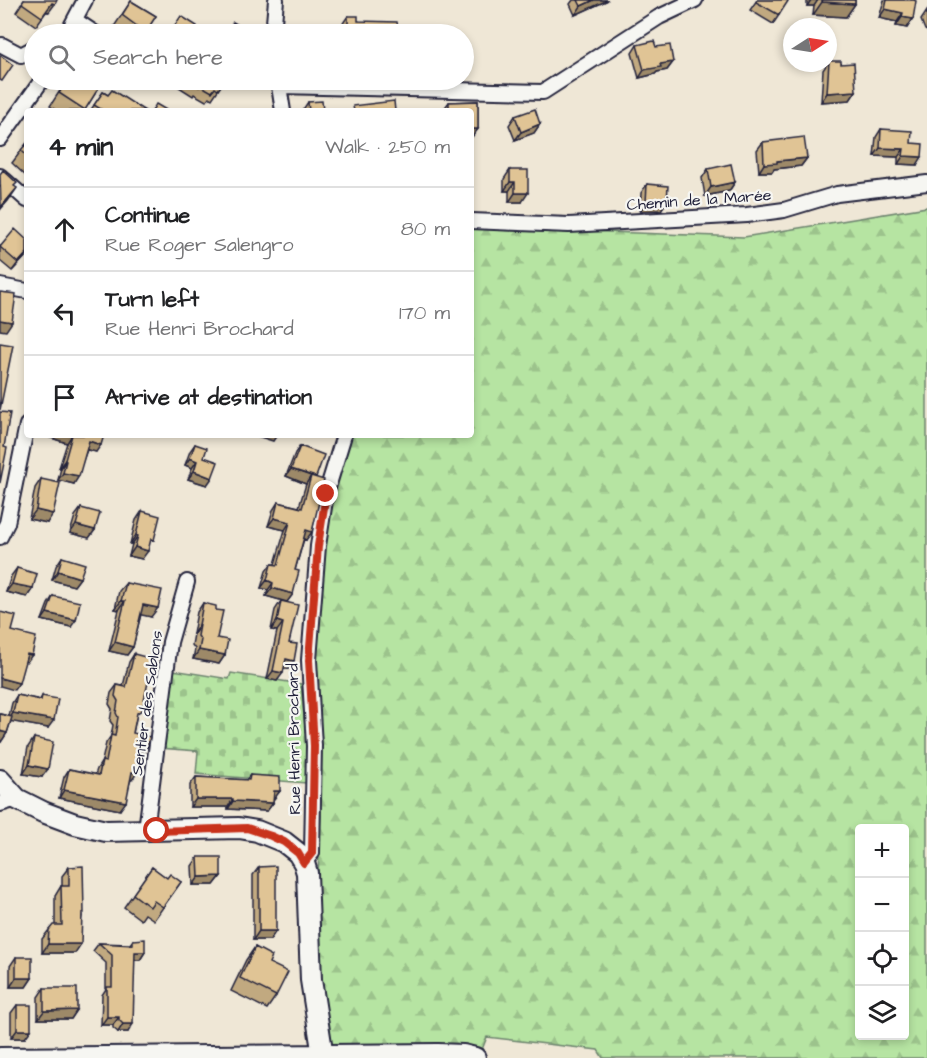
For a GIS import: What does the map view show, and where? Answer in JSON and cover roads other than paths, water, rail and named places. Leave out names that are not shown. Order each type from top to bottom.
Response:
[{"type":"main road","points":[[5,794],[75,824],[106,831],[247,828],[284,842],[298,853],[307,873],[311,980],[318,1056]]},
{"type":"main road","points":[[0,1058],[438,1054],[475,1058]]},
{"type":"street","points":[[71,24],[85,0]]},
{"type":"street","points":[[274,24],[276,0]]},
{"type":"street","points":[[474,90],[543,92],[659,17],[695,0]]},
{"type":"street","points":[[2,45],[21,55],[24,53]]},
{"type":"street","points":[[0,139],[35,90]]},
{"type":"street","points":[[280,90],[283,108]]},
{"type":"street","points":[[0,176],[24,197]]},
{"type":"street","name":"Chemin de la Marée","points":[[474,221],[569,225],[747,215],[784,210],[837,194],[927,183]]},
{"type":"street","points":[[0,286],[24,290]]},
{"type":"street","points":[[0,537],[7,523],[24,438]]},
{"type":"street","name":"Rue Henri Brochard","points":[[304,863],[312,853],[313,831],[314,746],[309,660],[318,546],[326,494],[343,438]]},
{"type":"street","name":"Sentier des Sablons","points":[[146,830],[170,642],[187,582]]}]
